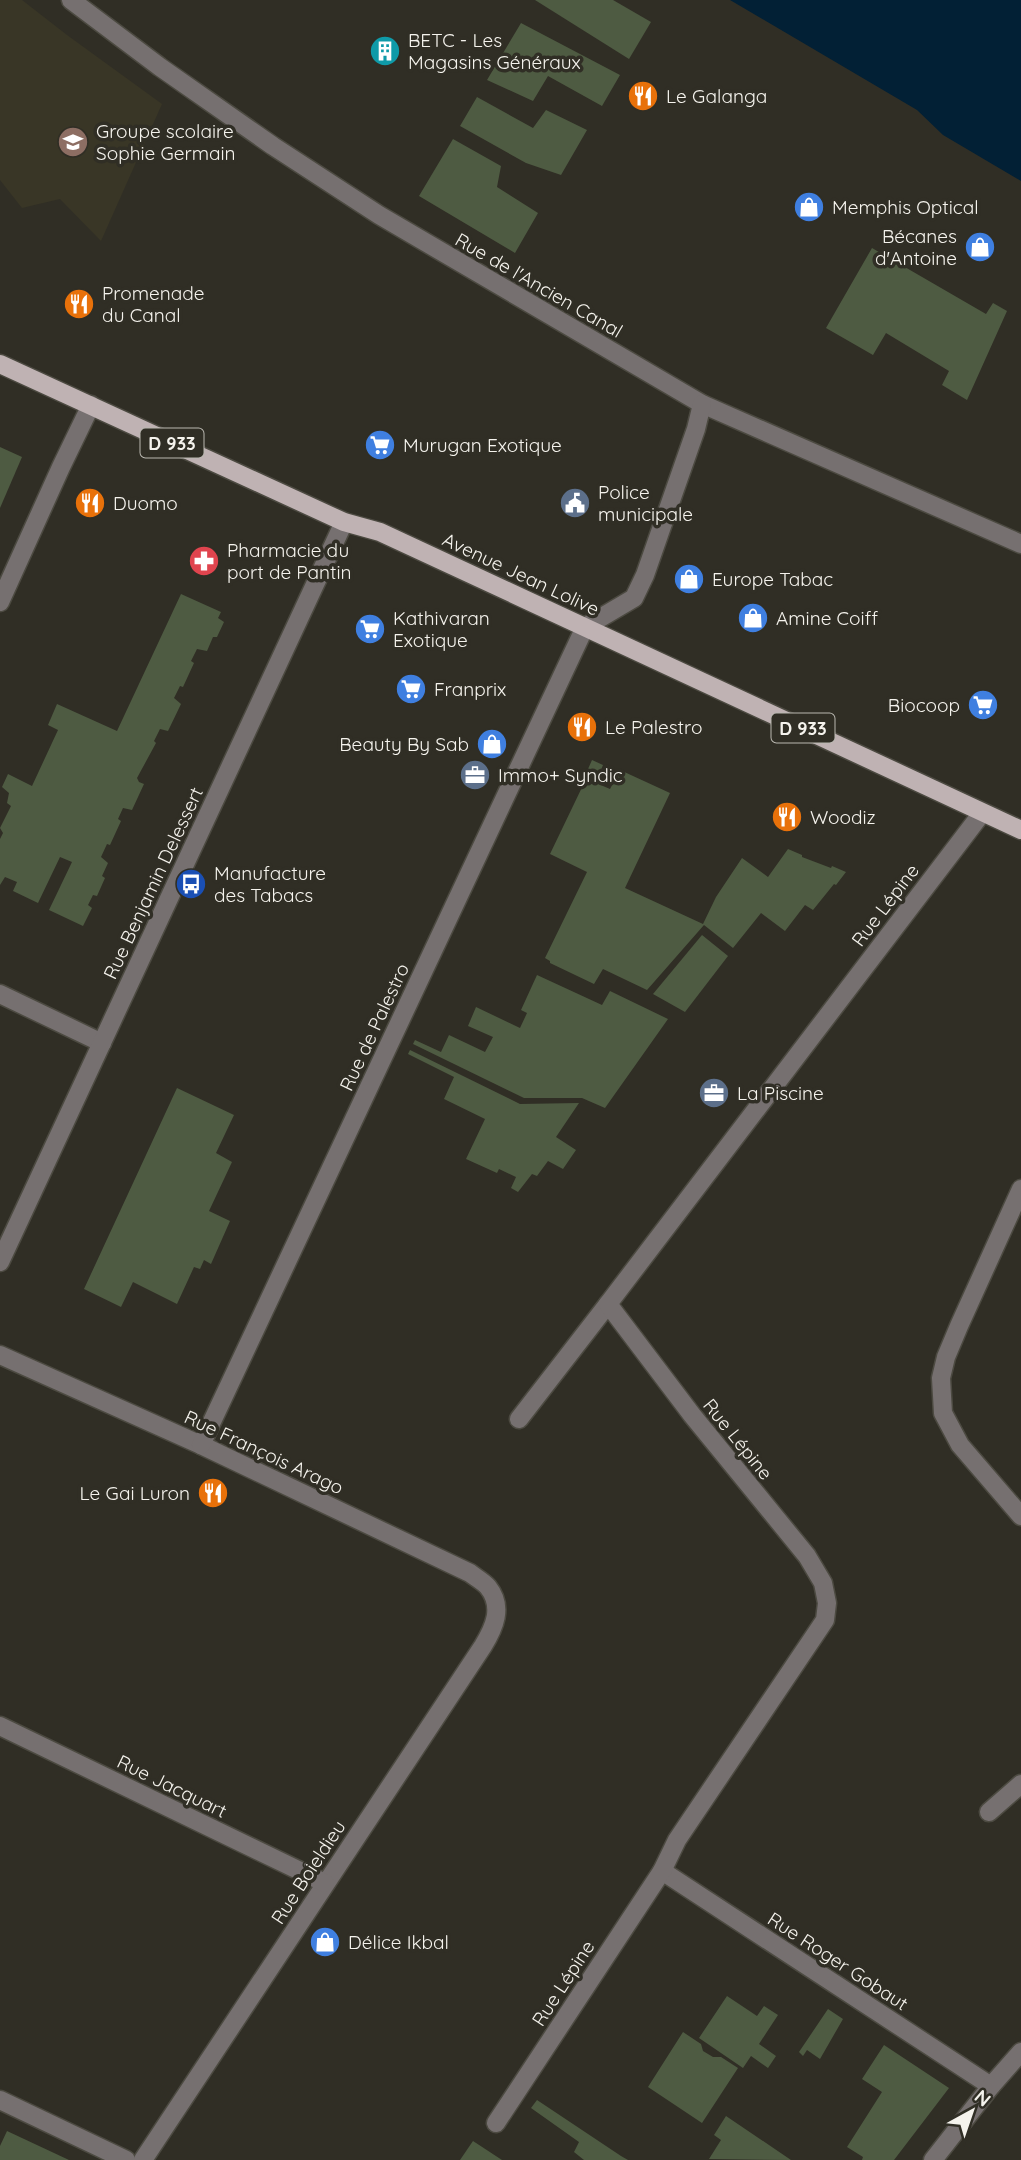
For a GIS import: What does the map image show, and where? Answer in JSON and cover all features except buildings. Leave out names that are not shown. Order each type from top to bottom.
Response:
[{"type":"main road","name":"Avenue Jean Lolive","points":[[0,364],[344,522],[380,532],[1021,830]]},
{"type":"street","name":"Rue de l'Ancien Canal","points":[[71,0],[160,67],[273,146],[379,215],[702,404],[1021,544]]},
{"type":"street","points":[[584,627],[634,598],[645,575],[696,429],[702,404]]},
{"type":"street","points":[[0,601],[91,405]]},
{"type":"street","name":"Rue Benjamin Delessert","points":[[0,1262],[344,522]]},
{"type":"street","name":"Rue de Palestro","points":[[201,1445],[584,627]]},
{"type":"street","name":"Rue Lépine","points":[[496,2123],[662,1871],[677,1840],[825,1620],[827,1603],[823,1583],[807,1556],[692,1415],[608,1304],[982,813]]},
{"type":"street","points":[[0,994],[102,1042]]},
{"type":"street","points":[[1021,1189],[950,1346],[941,1378],[943,1413],[960,1445],[1021,1516]]},
{"type":"street","points":[[519,1419],[608,1304]]},
{"type":"street","name":"Rue François Arago","points":[[0,1355],[201,1445],[470,1573],[488,1587],[496,1604]]},
{"type":"street","name":"Rue Boieldieu","points":[[143,2160],[495,1627],[496,1604]]},
{"type":"street","name":"Rue Jacquart","points":[[0,1726],[325,1883]]},
{"type":"street","points":[[989,1812],[1021,1784]]},
{"type":"street","name":"Rue Roger Gobaut","points":[[662,1871],[991,2086]]},
{"type":"street","points":[[933,2160],[1021,2052]]},
{"type":"street","points":[[0,2101],[125,2160]]},
{"type":"shaded area","name":"Groupe scolaire Sophie Germain","points":[[0,0],[22,0],[162,104],[101,241],[60,199],[22,208],[0,180]]},
{"type":"green space","points":[[535,0],[613,0],[651,22],[629,59]]},
{"type":"green space","points":[[521,23],[620,75],[602,106],[548,76],[533,101],[487,80]]},
{"type":"green space","points":[[477,97],[533,128],[546,110],[587,130],[561,175],[526,163],[460,126]]},
{"type":"green space","points":[[453,139],[501,166],[497,187],[538,213],[515,253],[419,196]]},
{"type":"green space","points":[[872,248],[986,314],[993,303],[1007,311],[967,400],[942,385],[949,371],[886,333],[873,355],[826,328]]},
{"type":"green space","points":[[0,447],[22,457],[0,508]]},
{"type":"green space","points":[[181,594],[221,612],[218,618],[224,622],[207,651],[197,649],[191,661],[194,663],[183,687],[180,686],[174,698],[181,704],[168,731],[160,729],[154,741],[156,743],[137,778],[144,784],[132,810],[123,808],[118,819],[121,821],[101,857],[108,863],[102,876],[105,878],[97,896],[93,895],[88,905],[92,908],[83,926],[49,910],[72,862],[60,857],[38,903],[13,891],[17,882],[5,877],[0,885],[0,839],[3,833],[0,828],[11,806],[7,803],[9,793],[2,787],[8,774],[32,786],[58,730],[48,725],[57,704],[117,731]]},
{"type":"green space","points":[[592,760],[603,765],[596,783],[610,789],[620,770],[670,793],[625,888],[703,924],[716,897],[742,858],[768,877],[788,849],[802,857],[846,872],[813,910],[805,905],[785,931],[761,913],[733,948],[704,925],[647,990],[603,969],[594,984],[545,958],[587,872],[550,854],[586,779],[584,778]]},
{"type":"green space","points":[[702,935],[728,956],[685,1012],[653,994]]},
{"type":"green space","points":[[537,975],[602,1005],[610,991],[668,1019],[605,1108],[582,1098],[524,1098],[413,1044],[415,1040],[441,1052],[449,1035],[485,1052],[493,1037],[468,1026],[476,1007],[520,1028],[527,1013],[521,1010]]},
{"type":"green space","points":[[410,1050],[520,1104],[579,1103],[556,1137],[576,1150],[563,1169],[548,1161],[537,1176],[532,1174],[518,1192],[511,1188],[516,1177],[499,1169],[497,1173],[466,1159],[485,1119],[444,1099],[454,1077],[408,1054]]},
{"type":"green space","points":[[177,1088],[234,1115],[216,1153],[232,1162],[209,1211],[230,1221],[211,1264],[204,1260],[200,1269],[194,1267],[177,1304],[133,1282],[121,1307],[84,1289]]},
{"type":"green space","points":[[727,1996],[757,2016],[764,2006],[778,2015],[759,2044],[776,2056],[768,2068],[751,2056],[743,2068],[699,2038]]},
{"type":"green space","points":[[828,2009],[843,2019],[820,2059],[807,2050],[803,2056],[799,2052]]},
{"type":"green space","points":[[683,2032],[701,2044],[703,2051],[713,2057],[721,2057],[738,2068],[702,2123],[648,2087]]},
{"type":"green space","points":[[884,2045],[949,2088],[894,2160],[862,2160],[863,2157],[847,2147],[882,2092],[862,2079]]},
{"type":"green space","points":[[537,2100],[628,2160],[584,2160],[574,2152],[579,2142],[531,2108]]},
{"type":"green space","points":[[726,2116],[791,2160],[709,2159],[721,2140],[714,2135]]},
{"type":"green space","points":[[7,2131],[69,2160],[0,2160],[0,2146]]},
{"type":"green space","points":[[473,2141],[502,2160],[460,2160]]},
{"type":"water","points":[[730,0],[1021,0],[1021,181],[943,135],[917,110]]},
{"type":"place","name":"BETC - Les Magasins Généraux","points":[[385,51]]},
{"type":"place","name":"Le Galanga","points":[[643,96]]},
{"type":"place","name":"Groupe scolaire Sophie Germain","points":[[73,142]]},
{"type":"place","name":"Memphis Optical","points":[[809,207]]},
{"type":"place","name":"Bécanes d'Antoine","points":[[980,247]]},
{"type":"place","name":"Promenade du Canal","points":[[79,304]]},
{"type":"place","name":"Murugan Exotique","points":[[380,445]]},
{"type":"place","name":"Duomo","points":[[90,503]]},
{"type":"place","name":"Police municipale","points":[[575,503]]},
{"type":"place","name":"Pharmacie du port de Pantin","points":[[204,561]]},
{"type":"place","name":"Europe Tabac","points":[[689,579]]},
{"type":"place","name":"Amine Coiff","points":[[753,618]]},
{"type":"place","name":"Kathivaran Exotique","points":[[370,629]]},
{"type":"place","name":"Franprix","points":[[411,689]]},
{"type":"place","name":"Biocoop","points":[[983,705]]},
{"type":"place","name":"Le Palestro","points":[[582,727]]},
{"type":"place","name":"Beauty By Sab","points":[[492,744]]},
{"type":"place","name":"Immo+ Syndic","points":[[475,775]]},
{"type":"place","name":"Woodiz","points":[[787,817]]},
{"type":"place","name":"Manufacture des Tabacs","points":[[191,884]]},
{"type":"place","name":"La Piscine","points":[[714,1093]]},
{"type":"place","name":"Le Gai Luron","points":[[213,1493]]},
{"type":"place","name":"Délice Ikbal","points":[[325,1942]]}]
